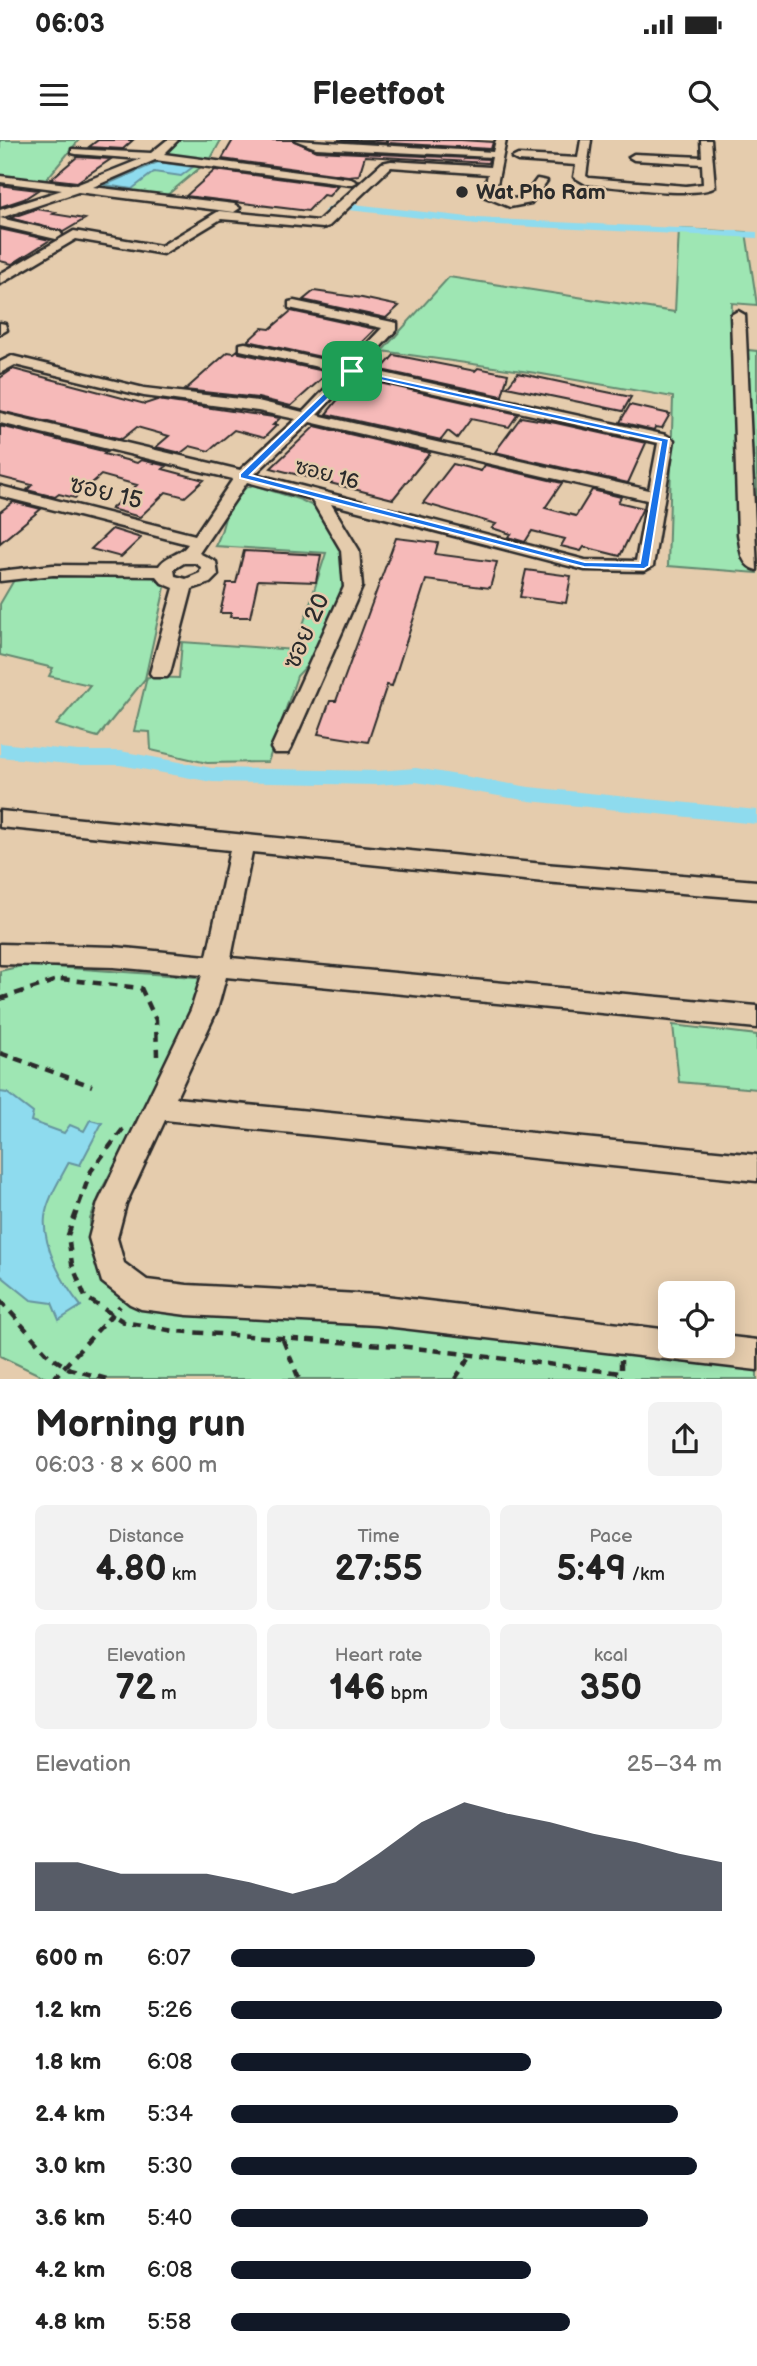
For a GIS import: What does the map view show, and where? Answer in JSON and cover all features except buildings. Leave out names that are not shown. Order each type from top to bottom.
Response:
[{"type":"street","points":[[0,215],[121,173],[165,150],[173,140]]},
{"type":"street","points":[[300,140],[316,145],[489,154]]},
{"type":"street","points":[[502,140],[489,197],[501,202],[527,201],[541,181]]},
{"type":"street","points":[[586,140],[580,177],[592,183],[705,189],[709,187],[706,140]]},
{"type":"street","points":[[0,179],[181,203],[318,211],[351,182],[153,156],[76,151]]},
{"type":"street","points":[[634,157],[707,161]]},
{"type":"street","points":[[518,158],[583,162]]},
{"type":"street","points":[[0,280],[74,236],[163,250],[219,215],[319,225],[325,223],[386,165],[495,171]]},
{"type":"street","points":[[0,222],[57,234]]},
{"type":"street","points":[[188,557],[243,476],[307,417],[392,326],[294,304]]},
{"type":"street","points":[[738,315],[752,534],[751,559],[757,565]]},
{"type":"street","points":[[0,369],[12,360],[144,392],[258,406],[656,497],[666,440],[245,347]]},
{"type":"street","name":"ซอย 16","points":[[0,418],[243,476],[584,565],[644,566],[656,497]]},
{"type":"street","name":"ซอย 15","points":[[0,491],[199,541]]},
{"type":"street","name":"ซอย 20","points":[[281,748],[353,587],[350,550],[317,495]]},
{"type":"street","points":[[188,557],[207,562],[211,571],[205,579],[184,585],[171,582],[164,571],[170,563],[188,557]]},
{"type":"street","points":[[1,577],[53,570],[164,571]]},
{"type":"street","points":[[160,673],[184,585]]},
{"type":"street","points":[[0,819],[544,873],[757,890]]},
{"type":"street","points":[[243,842],[217,965],[204,1010],[112,1203],[103,1238],[113,1272],[141,1294],[187,1300],[377,1310],[658,1344]]},
{"type":"street","points":[[0,954],[114,957],[217,965],[757,1017]]},
{"type":"street","points":[[159,1108],[757,1168]]},
{"type":"street","points":[[735,1352],[757,1355]]},
{"type":"path","points":[[0,999],[60,979],[141,988],[154,1009],[161,1037],[156,1062]]},
{"type":"path","points":[[0,1054],[92,1086]]},
{"type":"path","points":[[128,1119],[91,1171],[68,1235],[72,1264],[85,1297],[124,1322],[174,1331],[399,1346],[621,1373]]},
{"type":"path","points":[[53,1379],[113,1315],[132,1288]]},
{"type":"path","points":[[0,1300],[49,1356],[64,1365],[107,1379]]},
{"type":"path","points":[[283,1340],[299,1379]]},
{"type":"path","points":[[455,1379],[471,1355]]},
{"type":"green space","points":[[0,140],[79,140],[46,180],[0,176]]},
{"type":"green space","points":[[175,140],[221,140],[209,162],[158,155]]},
{"type":"green space","points":[[156,161],[201,167],[166,196],[90,187]]},
{"type":"green space","points":[[679,229],[746,232],[757,305],[732,303],[730,348],[757,351],[757,529],[753,537],[757,538],[757,573],[668,566],[673,397],[536,373],[382,351],[449,277],[675,312]]},
{"type":"green space","points":[[253,485],[301,500],[319,509],[347,557],[341,598],[314,658],[297,676],[268,762],[207,763],[151,750],[150,732],[134,731],[147,677],[179,678],[182,642],[295,650],[326,553],[215,546],[230,503],[242,490]]},
{"type":"green space","points":[[87,572],[153,577],[165,587],[145,679],[98,737],[56,725],[90,685],[49,676],[53,668],[0,655],[0,604],[14,580]]},
{"type":"green space","points":[[26,965],[195,977],[202,981],[180,1044],[103,1187],[90,1219],[91,1252],[103,1283],[390,1323],[658,1354],[658,1358],[689,1358],[757,1366],[757,1379],[48,1379],[0,1356],[0,971]]},
{"type":"green space","points":[[673,1025],[757,1035],[757,1089],[679,1082]]},
{"type":"water","points":[[158,162],[193,167],[181,176],[154,172],[132,189],[105,185]]},
{"type":"water","points":[[0,1092],[7,1093],[33,1113],[31,1121],[64,1133],[70,1125],[84,1131],[90,1120],[102,1123],[80,1165],[69,1162],[46,1210],[45,1228],[50,1252],[67,1287],[81,1306],[59,1320],[52,1303],[31,1300],[0,1275]]},
{"type":"waterway","points":[[328,213],[336,205],[477,221],[757,235]]},
{"type":"waterway","points":[[0,750],[78,758],[120,758],[212,775],[377,778],[416,775],[529,794],[757,817]]},
{"type":"place","name":"Wat Pho Ram","points":[[462,192]]},
{"type":"route","points":[[352,371],[666,440],[644,566],[584,565],[243,476],[352,371]]}]
